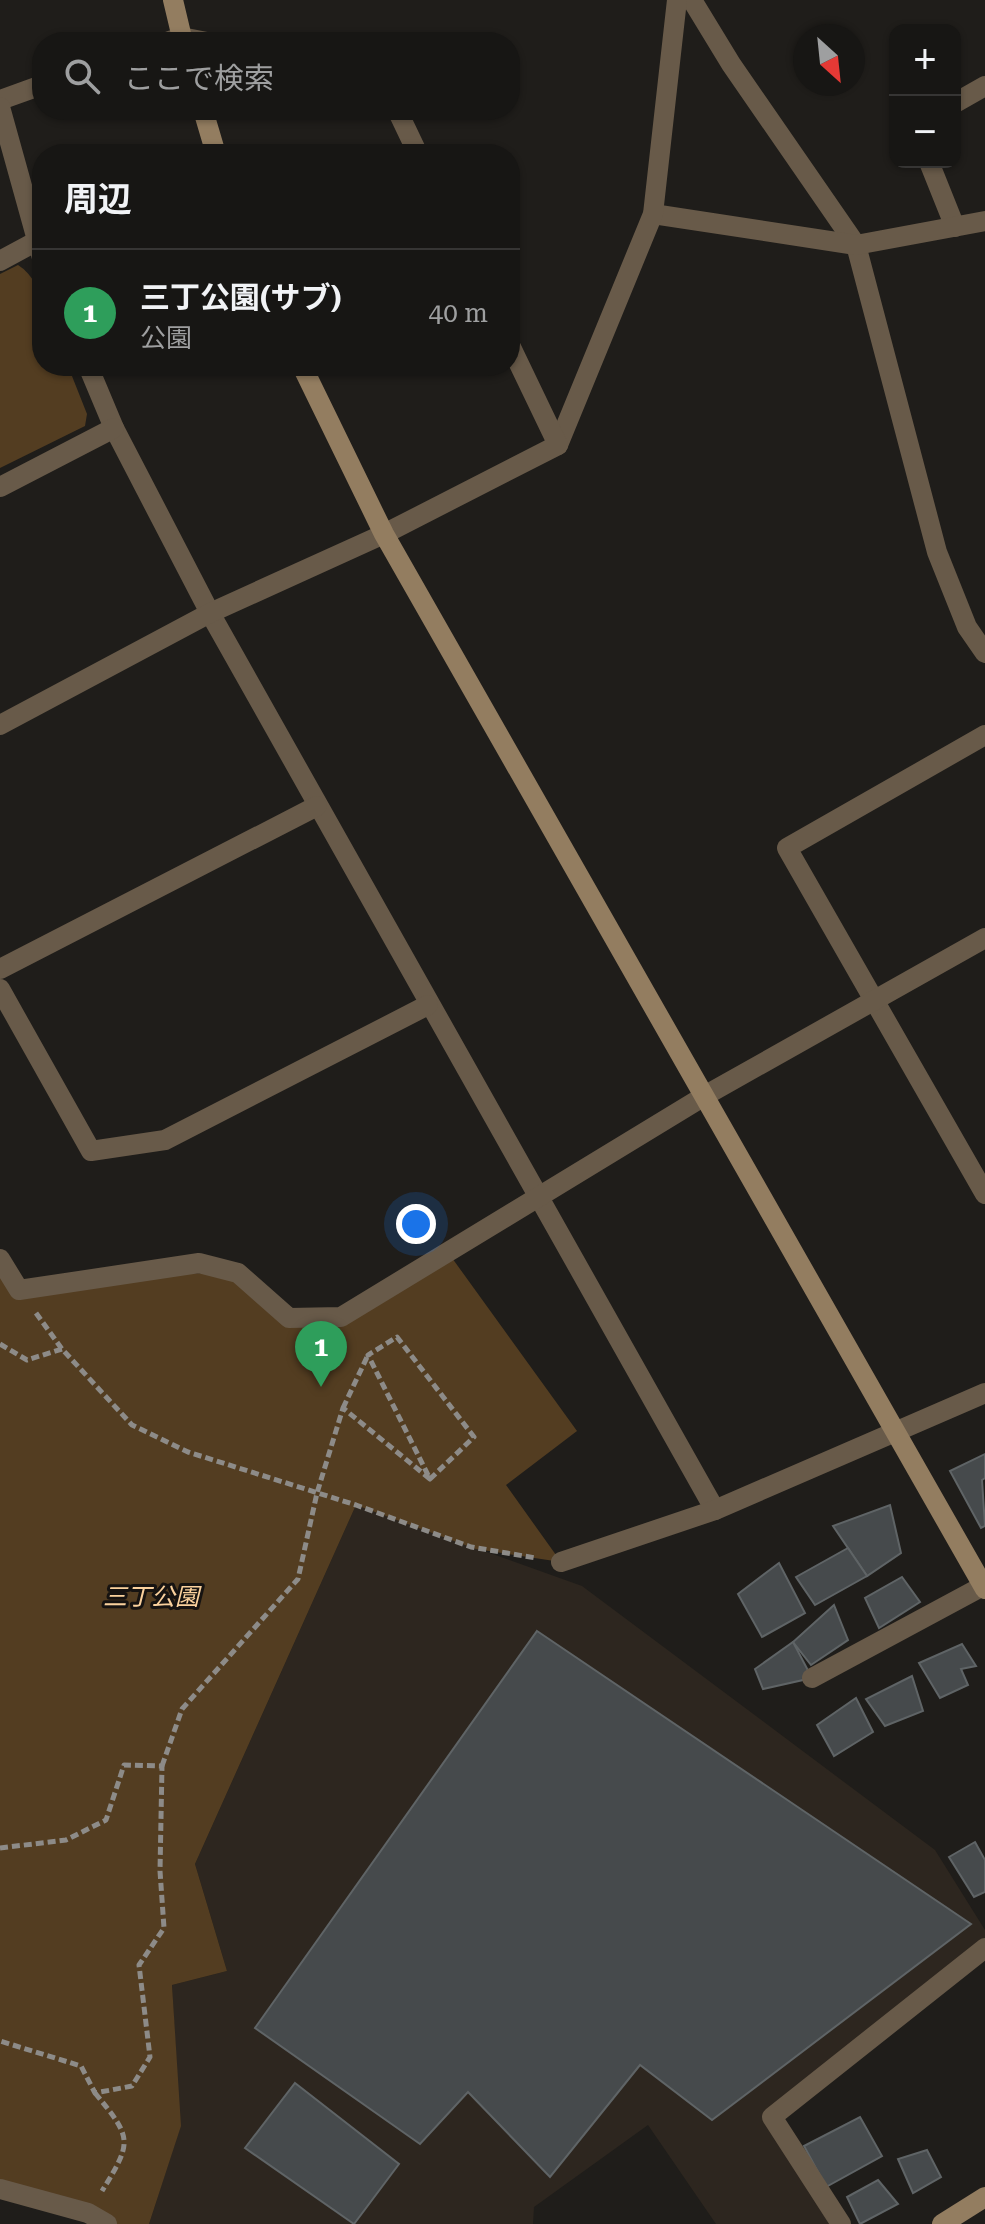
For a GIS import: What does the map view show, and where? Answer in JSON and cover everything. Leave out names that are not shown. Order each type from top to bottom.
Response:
[{"type":"street","points":[[173,0],[176,32]]},
{"type":"street","points":[[0,725],[210,613],[384,534],[558,445],[653,214],[677,0]]},
{"type":"street","points":[[692,0],[731,64],[856,245],[937,552],[967,627],[985,653]]},
{"type":"street","points":[[961,100],[985,86]]},
{"type":"street","points":[[0,100],[32,89]]},
{"type":"street","points":[[0,107],[32,224]]},
{"type":"street","points":[[206,120],[213,144]]},
{"type":"street","points":[[402,120],[413,144]]},
{"type":"street","points":[[931,168],[955,227]]},
{"type":"street","points":[[653,214],[856,245],[985,221]]},
{"type":"street","points":[[0,261],[32,252]]},
{"type":"street","points":[[520,366],[558,445]]},
{"type":"street","points":[[92,376],[114,428],[210,613],[715,1510]]},
{"type":"street","points":[[307,376],[384,534],[897,1430],[984,1588],[812,1678]]},
{"type":"street","points":[[0,487],[114,428]]},
{"type":"street","points":[[982,1182],[873,1001],[787,848],[985,735]]},
{"type":"street","points":[[0,969],[317,806]]},
{"type":"street","points":[[0,1259],[19,1290],[199,1263],[238,1273],[289,1318],[341,1317],[536,1195],[985,938]]},
{"type":"street","points":[[0,989],[91,1151],[165,1140],[428,1005]]},
{"type":"street","points":[[561,1562],[715,1510],[985,1393]]},
{"type":"street","points":[[841,2224],[772,2117],[985,1948]]},
{"type":"street","points":[[0,2189],[88,2213],[107,2224]]},
{"type":"street","points":[[942,2224],[985,2197]]},
{"type":"path","points":[[19,1290],[62,1349],[132,1425],[188,1452],[471,1547],[561,1562]]},
{"type":"path","points":[[95,2093],[132,2086],[150,2057],[139,1965],[164,1928],[160,1871],[162,1766],[182,1709],[298,1579],[317,1493],[343,1408],[368,1355],[397,1337],[474,1437],[430,1479]]},
{"type":"path","points":[[0,1344],[27,1360],[62,1349]]},
{"type":"path","points":[[368,1355],[430,1479]]},
{"type":"path","points":[[343,1408],[430,1479]]},
{"type":"path","points":[[0,1848],[66,1840],[106,1820],[124,1765],[162,1766]]},
{"type":"path","points":[[0,2041],[81,2066],[95,2093],[123,2127],[124,2156],[88,2213]]},
{"type":"shaded area","points":[[356,1505],[582,1586],[935,1850],[985,1930],[985,1948],[772,2117],[841,2224],[716,2224],[648,2125],[534,2207],[533,2224],[149,2224],[180,2128],[172,1985],[227,1971],[195,1864]]},
{"type":"green space","points":[[18,265],[32,280],[32,376],[72,376],[87,414],[85,426],[0,468],[0,274]]},
{"type":"green space","name":"三丁公園","points":[[447,1251],[577,1431],[506,1485],[561,1562],[476,1549],[356,1505],[195,1864],[227,1971],[172,1985],[181,2126],[149,2224],[107,2224],[0,2189],[0,1259],[19,1290],[115,1274],[238,1273],[289,1318],[341,1317]]},
{"type":"building","points":[[985,1454],[985,1478],[982,1480],[985,1526],[981,1528],[950,1471]]},
{"type":"building","points":[[890,1505],[901,1553],[867,1576],[833,1526]]},
{"type":"building","points":[[848,1548],[867,1576],[815,1605],[796,1577]]},
{"type":"building","points":[[779,1563],[805,1613],[762,1637],[738,1594]]},
{"type":"building","points":[[902,1577],[920,1602],[879,1628],[865,1598]]},
{"type":"building","points":[[834,1605],[848,1640],[811,1665],[793,1642]]},
{"type":"building","points":[[537,1631],[971,1924],[712,2120],[640,2065],[550,2177],[468,2092],[420,2144],[255,2028]]},
{"type":"building","points":[[793,1642],[812,1678],[763,1689],[755,1669]]},
{"type":"building","points":[[962,1644],[976,1666],[961,1669],[968,1685],[940,1698],[919,1663]]},
{"type":"building","points":[[912,1676],[923,1711],[885,1726],[866,1699]]},
{"type":"building","points":[[856,1698],[873,1732],[834,1756],[817,1725]]},
{"type":"building","points":[[975,1842],[985,1860],[985,1892],[974,1897],[949,1857]]},
{"type":"building","points":[[295,2083],[399,2164],[354,2224],[245,2148]]},
{"type":"building","points":[[860,2117],[882,2156],[826,2187],[804,2146]]},
{"type":"building","points":[[927,2150],[941,2177],[913,2193],[898,2159]]},
{"type":"building","points":[[878,2180],[898,2204],[860,2224],[847,2197]]},
{"type":"place","name":"三丁公園(サブ)","points":[[321,1387]]}]
